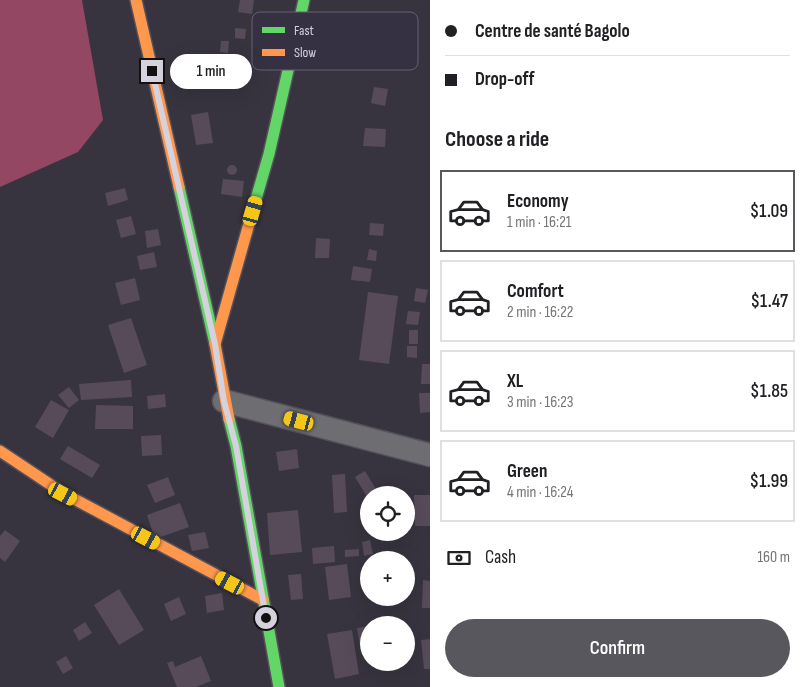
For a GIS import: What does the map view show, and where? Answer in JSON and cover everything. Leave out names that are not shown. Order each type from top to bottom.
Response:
[{"type":"main road","points":[[136,0],[215,344],[224,401],[236,446],[280,687]]},
{"type":"main road","points":[[215,344],[269,154],[288,70]]},
{"type":"main road","points":[[0,451],[63,494],[263,600]]},
{"type":"street","points":[[224,401],[430,455]]},
{"type":"shaded area","points":[[0,0],[82,0],[103,120],[78,152],[0,187]]},
{"type":"building","points":[[240,0],[254,0],[252,14],[238,12]]},
{"type":"building","points":[[235,28],[246,29],[245,39],[235,38]]},
{"type":"building","points":[[221,41],[229,41],[228,53],[220,52]]},
{"type":"building","points":[[212,61],[214,83],[200,84],[199,62]]},
{"type":"building","points":[[374,87],[388,89],[385,106],[371,103]]},
{"type":"building","points":[[208,112],[213,143],[196,145],[191,115]]},
{"type":"building","points":[[365,128],[386,129],[385,147],[363,146]]},
{"type":"building","points":[[230,165],[234,165],[237,170],[236,174],[230,175],[227,172],[227,168]]},
{"type":"building","points":[[223,179],[244,181],[242,197],[221,194]]},
{"type":"building","points":[[125,188],[128,200],[108,206],[105,193]]},
{"type":"building","points":[[131,216],[136,234],[121,238],[116,220]]},
{"type":"building","points":[[370,223],[384,224],[383,236],[369,235]]},
{"type":"building","points":[[158,229],[161,245],[147,248],[145,231]]},
{"type":"building","points":[[316,238],[330,239],[329,258],[315,258]]},
{"type":"building","points":[[369,249],[377,251],[376,261],[367,260]]},
{"type":"building","points":[[154,252],[157,267],[140,270],[137,256]]},
{"type":"building","points":[[353,266],[372,269],[370,282],[351,280]]},
{"type":"building","points":[[135,278],[140,300],[121,305],[115,283]]},
{"type":"building","points":[[416,288],[428,290],[425,303],[414,301]]},
{"type":"building","points":[[368,292],[398,296],[389,364],[359,360]]},
{"type":"building","points":[[408,311],[420,312],[418,325],[406,324]]},
{"type":"building","points":[[131,318],[147,365],[124,373],[108,325]]},
{"type":"building","points":[[409,330],[418,330],[418,344],[409,344]]},
{"type":"building","points":[[407,346],[417,346],[417,358],[407,357]]},
{"type":"building","points":[[422,364],[430,364],[430,384],[421,384]]},
{"type":"building","points":[[131,380],[132,397],[81,400],[79,384]]},
{"type":"building","points":[[69,387],[79,400],[69,408],[58,395]]},
{"type":"building","points":[[419,393],[430,393],[430,412],[420,413]]},
{"type":"building","points":[[165,394],[166,407],[148,409],[147,396]]},
{"type":"building","points":[[51,400],[69,410],[53,438],[35,427]]},
{"type":"building","points":[[96,405],[133,406],[133,429],[95,429]]},
{"type":"building","points":[[161,435],[162,455],[142,456],[141,436]]},
{"type":"building","points":[[68,446],[100,465],[92,478],[60,459]]},
{"type":"building","points":[[297,449],[299,468],[279,471],[276,452]]},
{"type":"building","points":[[365,471],[374,486],[360,486],[355,477]]},
{"type":"building","points":[[345,474],[347,512],[334,513],[332,475]]},
{"type":"building","points":[[168,477],[175,495],[155,503],[147,485]]},
{"type":"building","points":[[415,495],[430,495],[430,526],[415,526]]},
{"type":"building","points":[[180,503],[189,527],[155,539],[147,515]]},
{"type":"building","points":[[298,510],[302,552],[270,555],[267,513]]},
{"type":"building","points":[[5,530],[20,541],[5,562],[0,558],[0,536]]},
{"type":"building","points":[[205,532],[209,548],[192,551],[188,535]]},
{"type":"building","points":[[370,541],[372,551],[363,551],[362,542]]},
{"type":"building","points":[[334,546],[335,562],[313,564],[312,548]]},
{"type":"building","points":[[359,549],[359,556],[345,557],[345,550]]},
{"type":"building","points":[[347,564],[351,597],[329,600],[325,567]]},
{"type":"building","points":[[301,574],[303,599],[291,600],[288,575]]},
{"type":"building","points":[[423,580],[430,581],[430,608],[422,608]]},
{"type":"building","points":[[119,589],[144,630],[119,645],[94,605]]},
{"type":"building","points":[[222,593],[224,610],[207,613],[205,596]]},
{"type":"building","points":[[179,597],[186,614],[171,621],[164,604]]},
{"type":"building","points":[[85,622],[92,633],[79,641],[73,630]]},
{"type":"building","points":[[357,628],[360,628],[360,646]]},
{"type":"building","points":[[352,630],[359,674],[335,679],[327,634]]},
{"type":"building","points":[[430,639],[430,669],[424,669],[421,640]]},
{"type":"building","points":[[66,656],[73,668],[63,674],[56,662]]},
{"type":"building","points":[[201,656],[211,681],[196,687],[177,687],[167,663],[173,661],[175,667]]},
{"type":"traffic: fast","points":[[301,12],[304,0]]},
{"type":"traffic: fast","points":[[254,206],[269,154],[288,70]]},
{"type":"traffic: fast","points":[[179,187],[215,344]]},
{"type":"traffic: fast","points":[[229,419],[236,446],[279,687]]},
{"type":"traffic: slow","points":[[136,0],[179,187]]},
{"type":"traffic: slow","points":[[229,419],[215,344],[254,206]]},
{"type":"traffic: slow","points":[[0,451],[63,493],[263,600]]},
{"type":"route","points":[[152,71],[215,344],[224,401],[236,446],[266,618]]}]
